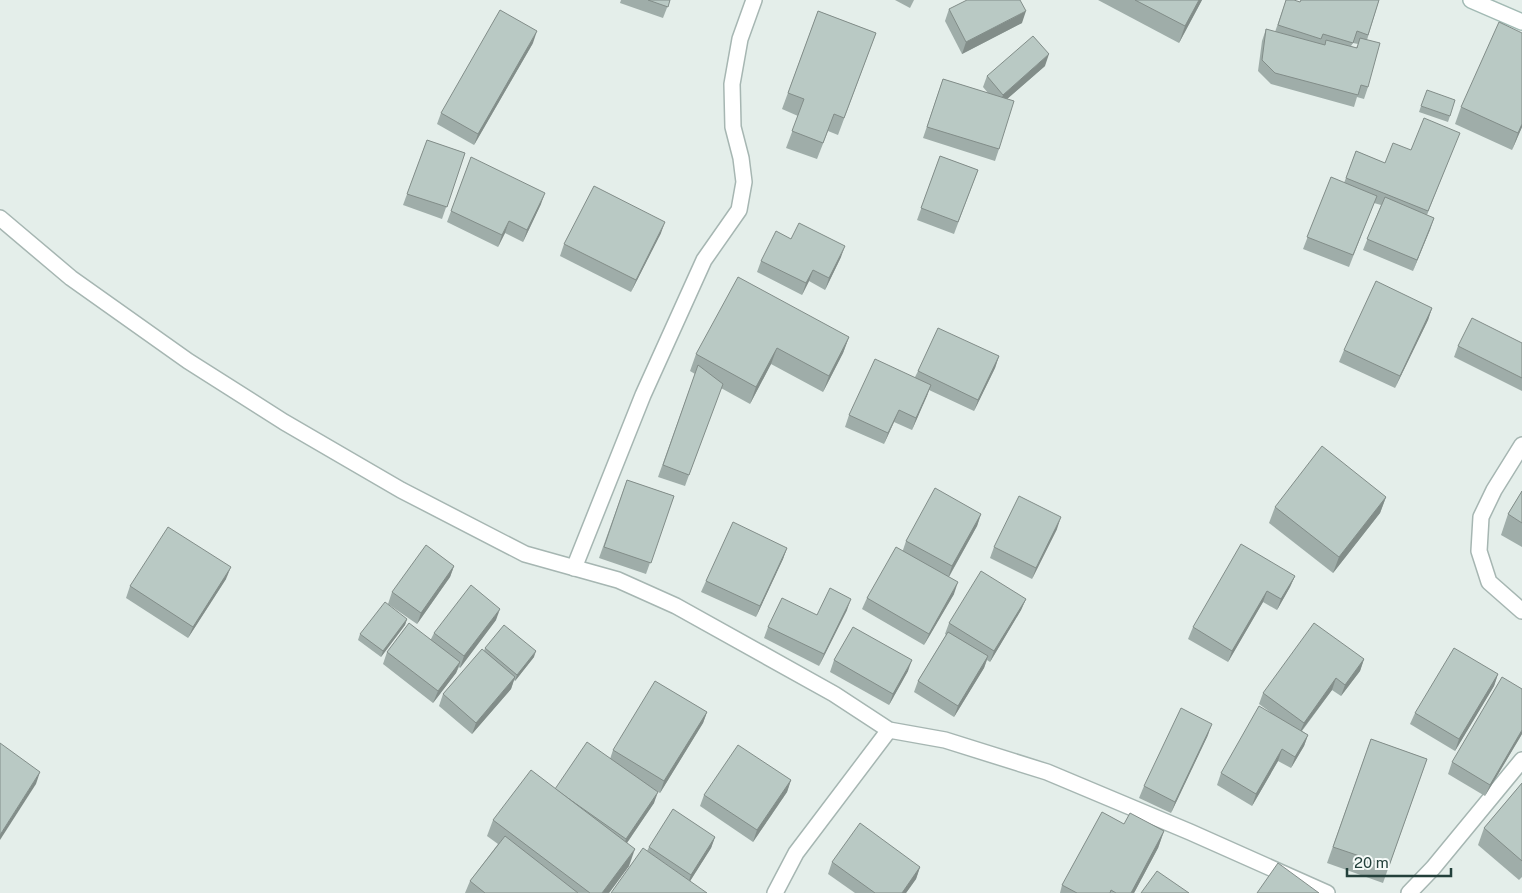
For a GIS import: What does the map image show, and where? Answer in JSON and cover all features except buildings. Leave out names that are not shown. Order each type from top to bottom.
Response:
[{"type":"street","points":[[574,568],[642,395],[704,260],[739,210],[744,182],[741,158],[733,127],[732,84],[740,39],[754,0]]},
{"type":"street","points":[[1471,0],[1522,22]]},
{"type":"street","points":[[0,218],[70,278],[188,361],[284,422],[401,490],[525,554],[618,580],[676,606],[834,694],[889,730],[946,740],[1047,772],[1190,832],[1327,893]]},
{"type":"street","points":[[1522,445],[1494,490],[1482,517],[1479,551],[1489,582],[1522,611]]},
{"type":"street","points":[[775,893],[796,853],[889,730]]},
{"type":"street","points":[[1409,893],[1433,868],[1522,760]]}]
